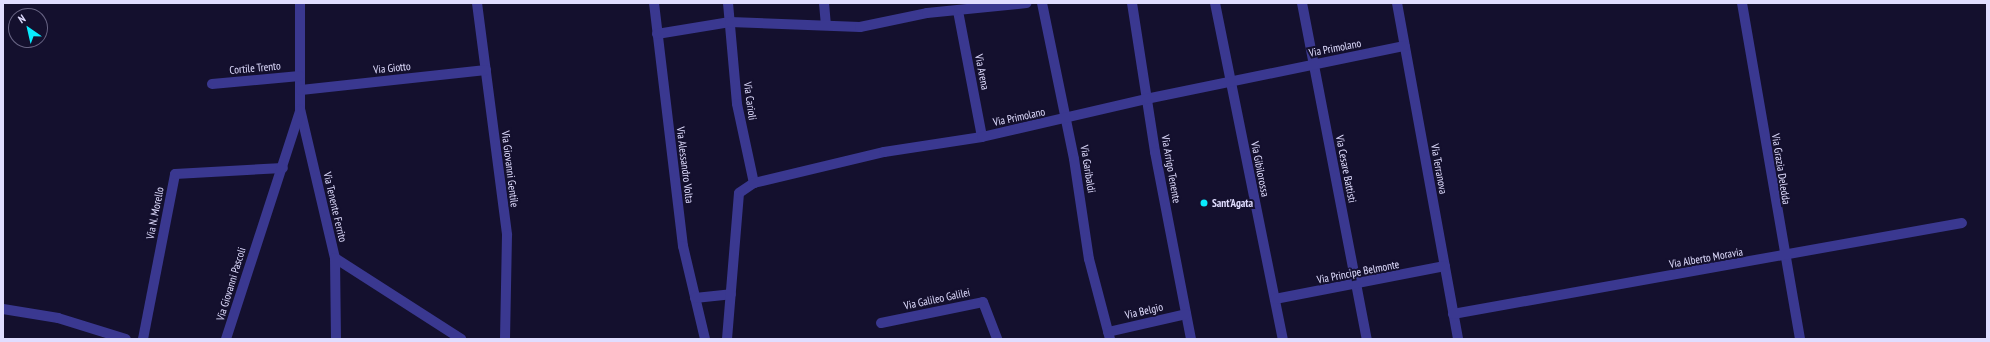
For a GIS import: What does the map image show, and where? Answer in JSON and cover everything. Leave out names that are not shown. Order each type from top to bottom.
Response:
[{"type":"street","name":"Via Tenente Ferrito","points":[[259,237],[283,168],[300,109],[300,3]]},
{"type":"street","name":"Via Giovanni Gentile","points":[[477,3],[507,235],[505,339]]},
{"type":"street","name":"Via Alessandro Volta","points":[[654,3],[683,246],[705,339]]},
{"type":"street","name":"Via Carioli","points":[[728,3],[737,104],[754,183]]},
{"type":"street","points":[[824,3],[826,25]]},
{"type":"street","points":[[657,34],[730,22],[860,27],[926,8],[958,11],[1028,3]]},
{"type":"street","name":"Via Garibaldi","points":[[1042,3],[1067,120],[1089,259],[1109,336]]},
{"type":"street","name":"Via Arrigo Tenente","points":[[1132,3],[1146,99],[1191,339]]},
{"type":"street","name":"Via Gibilorossa","points":[[1215,3],[1283,339]]},
{"type":"street","name":"Via Cesare Battisti","points":[[1302,3],[1367,339]]},
{"type":"street","name":"Via Terranova","points":[[1397,3],[1458,339]]},
{"type":"street","name":"Via Grazia Deledda","points":[[1742,3],[1784,257],[1800,339]]},
{"type":"street","name":"Via Arena","points":[[958,11],[982,137]]},
{"type":"street","name":"Via Primolano","points":[[731,294],[739,193],[754,183],[884,152],[982,137],[1067,120],[1146,99],[1405,46]]},
{"type":"street","name":"Via Giotto","points":[[301,90],[486,70]]},
{"type":"street","name":"Cortile Trento","points":[[212,84],[300,76]]},
{"type":"street","name":"Via Tenente Ferrito","points":[[300,109],[335,258],[461,339]]},
{"type":"street","name":"Via N. Morello","points":[[143,339],[175,174],[283,168]]},
{"type":"street","name":"Via Alberto Moravia","points":[[1453,314],[1784,257],[1962,223]]},
{"type":"street","name":"Via Giovanni Pascoli","points":[[226,339],[259,237]]},
{"type":"street","points":[[335,258],[336,339]]},
{"type":"street","name":"Via Principe Belmonte","points":[[1275,299],[1356,285],[1445,266]]},
{"type":"street","points":[[695,298],[731,294],[727,339]]},
{"type":"street","name":"Via Galileo Galilei","points":[[880,323],[983,302],[997,339]]},
{"type":"street","points":[[3,309],[58,318],[126,339]]},
{"type":"street","name":"Via Belgio","points":[[1109,336],[1186,314]]},
{"type":"place","name":"Sant'Agata","points":[[1204,203]]}]
